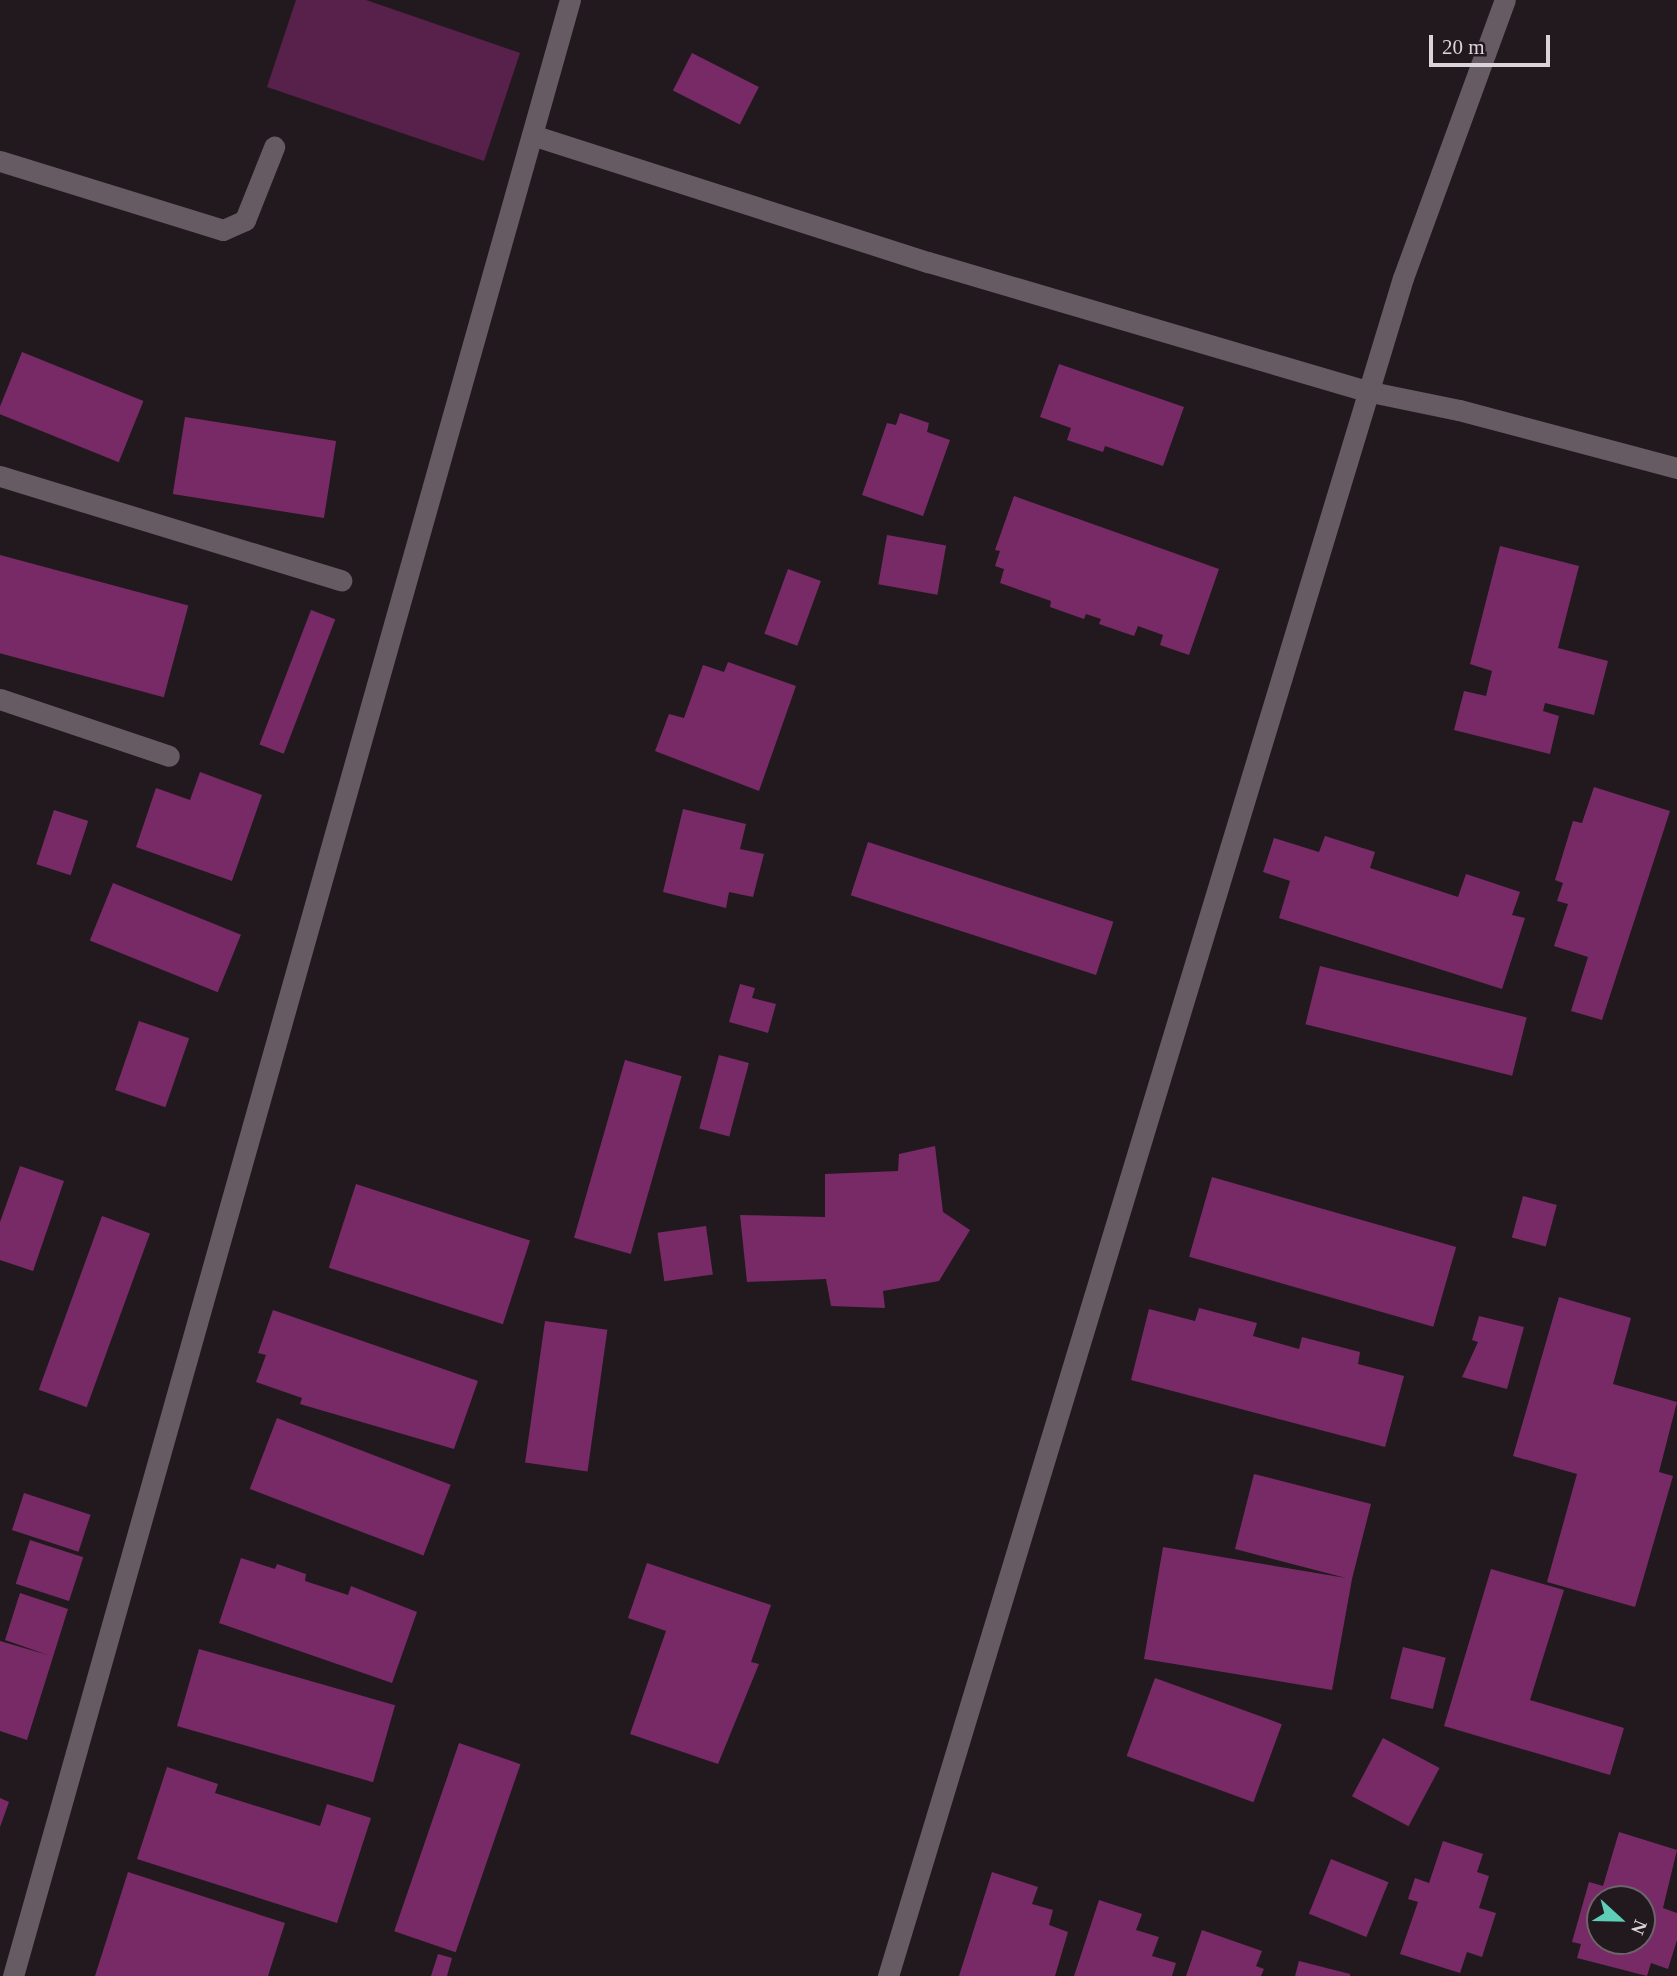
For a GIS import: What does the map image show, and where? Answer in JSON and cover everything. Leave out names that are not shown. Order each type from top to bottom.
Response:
[{"type":"street","points":[[13,1976],[570,0]]},
{"type":"street","points":[[888,1976],[1371,392],[1403,278],[1505,0]]},
{"type":"street","points":[[532,135],[928,262],[1371,392],[1459,410],[1677,468]]},
{"type":"street","points":[[0,160],[223,230],[245,220],[274,147]]},
{"type":"street","points":[[0,476],[341,580]]},
{"type":"street","points":[[0,699],[169,756]]},
{"type":"shaded area","points":[[296,0],[366,0],[520,53],[484,161],[267,87]]},
{"type":"building","points":[[692,53],[759,87],[740,124],[673,90]]},
{"type":"building","points":[[22,352],[143,401],[119,462],[0,414],[0,406]]},
{"type":"building","points":[[1059,364],[1184,407],[1163,466],[1105,446],[1103,452],[1067,440],[1071,428],[1040,417]]},
{"type":"building","points":[[900,413],[929,423],[927,432],[950,440],[923,516],[862,495],[887,423],[896,425]]},
{"type":"building","points":[[185,417],[336,441],[324,518],[173,494]]},
{"type":"building","points":[[1014,496],[1219,569],[1189,655],[1160,645],[1163,635],[1138,626],[1134,636],[1099,624],[1101,619],[1086,614],[1084,619],[1050,607],[1051,601],[1000,583],[1004,569],[995,566],[1000,551],[995,550]]},
{"type":"building","points":[[887,535],[946,545],[937,595],[878,584]]},
{"type":"building","points":[[1500,546],[1579,566],[1558,648],[1608,661],[1594,715],[1545,703],[1543,711],[1559,716],[1550,754],[1454,730],[1464,691],[1486,696],[1492,671],[1470,664]]},
{"type":"building","points":[[0,555],[188,605],[164,697],[0,653]]},
{"type":"building","points":[[788,569],[821,581],[797,646],[764,634]]},
{"type":"building","points":[[311,610],[335,619],[284,754],[259,744]]},
{"type":"building","points":[[728,662],[796,686],[759,791],[655,751],[669,714],[684,718],[703,665],[724,672]]},
{"type":"building","points":[[200,772],[262,795],[232,881],[136,847],[156,788],[190,800]]},
{"type":"building","points":[[1594,787],[1670,811],[1602,1020],[1571,1011],[1588,957],[1554,946],[1568,904],[1557,901],[1563,883],[1555,880],[1573,821],[1582,823]]},
{"type":"building","points":[[683,809],[746,824],[740,849],[764,854],[753,897],[729,892],[726,908],[663,892]]},
{"type":"building","points":[[54,810],[88,821],[71,875],[36,864]]},
{"type":"building","points":[[1325,836],[1375,852],[1370,868],[1458,897],[1466,874],[1520,892],[1512,915],[1525,918],[1502,989],[1279,918],[1290,881],[1263,872],[1274,838],[1319,852]]},
{"type":"building","points":[[868,842],[1113,922],[1096,975],[851,895]]},
{"type":"building","points":[[113,883],[241,935],[218,992],[90,940]]},
{"type":"building","points":[[1320,966],[1527,1018],[1512,1076],[1305,1024]]},
{"type":"building","points":[[740,984],[755,988],[752,998],[776,1004],[768,1033],[729,1022]]},
{"type":"building","points":[[139,1021],[189,1038],[165,1107],[115,1090]]},
{"type":"building","points":[[719,1055],[749,1063],[729,1136],[699,1128]]},
{"type":"building","points":[[625,1060],[682,1076],[631,1254],[574,1238]]},
{"type":"building","points":[[935,1146],[943,1212],[970,1230],[939,1281],[883,1291],[885,1308],[831,1306],[826,1279],[747,1282],[740,1215],[825,1217],[825,1174],[898,1171],[899,1154]]},
{"type":"building","points":[[20,1166],[64,1181],[33,1271],[0,1260],[0,1222]]},
{"type":"building","points":[[1212,1177],[1456,1247],[1433,1327],[1189,1257]]},
{"type":"building","points":[[356,1184],[530,1241],[503,1324],[329,1268]]},
{"type":"building","points":[[1523,1196],[1557,1205],[1546,1247],[1512,1238]]},
{"type":"building","points":[[102,1216],[150,1233],[87,1407],[39,1390]]},
{"type":"building","points":[[706,1226],[713,1275],[664,1281],[657,1233]]},
{"type":"building","points":[[1559,1297],[1631,1318],[1613,1384],[1677,1402],[1659,1472],[1673,1476],[1635,1607],[1547,1582],[1577,1474],[1513,1456]]},
{"type":"building","points":[[1199,1308],[1257,1323],[1253,1336],[1299,1349],[1302,1337],[1360,1352],[1358,1364],[1404,1376],[1385,1447],[1131,1380],[1149,1309],[1195,1321]]},
{"type":"building","points":[[273,1310],[478,1381],[454,1449],[300,1404],[302,1398],[256,1382],[266,1355],[258,1353]]},
{"type":"building","points":[[1479,1316],[1524,1327],[1507,1389],[1462,1377],[1478,1342],[1472,1340]]},
{"type":"building","points":[[545,1321],[607,1330],[587,1471],[525,1463]]},
{"type":"building","points":[[277,1418],[451,1485],[423,1556],[250,1489]]},
{"type":"building","points":[[1254,1474],[1371,1504],[1352,1579],[1332,1690],[1144,1659],[1163,1547],[1346,1578],[1235,1549]]},
{"type":"building","points":[[24,1493],[91,1515],[79,1552],[12,1530]]},
{"type":"building","points":[[30,1540],[83,1557],[69,1601],[16,1584]]},
{"type":"building","points":[[241,1558],[275,1569],[277,1564],[306,1574],[305,1581],[348,1595],[351,1586],[417,1612],[392,1683],[219,1623]]},
{"type":"building","points":[[647,1563],[771,1605],[751,1662],[759,1664],[718,1764],[630,1734],[666,1631],[628,1618]]},
{"type":"building","points":[[1491,1569],[1564,1590],[1530,1700],[1624,1728],[1610,1775],[1444,1726]]},
{"type":"building","points":[[20,1593],[68,1609],[27,1740],[0,1731],[0,1641],[48,1655],[5,1640]]},
{"type":"building","points":[[1403,1647],[1446,1658],[1433,1709],[1390,1698]]},
{"type":"building","points":[[199,1649],[395,1705],[373,1782],[177,1726]]},
{"type":"building","points":[[1155,1678],[1282,1724],[1253,1802],[1127,1756]]},
{"type":"building","points":[[1383,1738],[1440,1768],[1409,1826],[1352,1796]]},
{"type":"building","points":[[459,1743],[520,1764],[456,1952],[394,1931]]},
{"type":"building","points":[[167,1767],[218,1784],[215,1793],[320,1826],[327,1804],[371,1818],[337,1923],[137,1859]]},
{"type":"building","points":[[0,1798],[9,1802],[0,1827]]},
{"type":"building","points":[[1619,1832],[1677,1850],[1663,1908],[1677,1913],[1677,1940],[1668,1969],[1651,1963],[1647,1976],[1577,1958],[1581,1944],[1572,1942],[1586,1893],[1586,1955],[1656,1955],[1656,1885],[1603,1885]]},
{"type":"building","points":[[1443,1841],[1483,1854],[1477,1872],[1489,1876],[1479,1908],[1496,1913],[1482,1957],[1467,1952],[1460,1973],[1400,1954],[1418,1902],[1408,1899],[1415,1878],[1429,1883]]},
{"type":"building","points":[[1331,1859],[1388,1882],[1366,1937],[1309,1914]]},
{"type":"building","points":[[128,1872],[285,1923],[268,1976],[95,1976]]},
{"type":"building","points":[[992,1872],[1038,1887],[1032,1904],[1053,1910],[1049,1925],[1068,1932],[1055,1976],[959,1976]]},
{"type":"building","points":[[1099,1900],[1142,1914],[1136,1930],[1159,1937],[1152,1956],[1176,1963],[1172,1976],[1074,1976]]},
{"type":"building","points":[[1202,1930],[1262,1951],[1256,1966],[1264,1969],[1261,1976],[1186,1976]]},
{"type":"building","points":[[438,1954],[452,1958],[447,1976],[431,1976]]},
{"type":"building","points":[[1299,1961],[1350,1974],[1350,1976],[1295,1976]]}]
